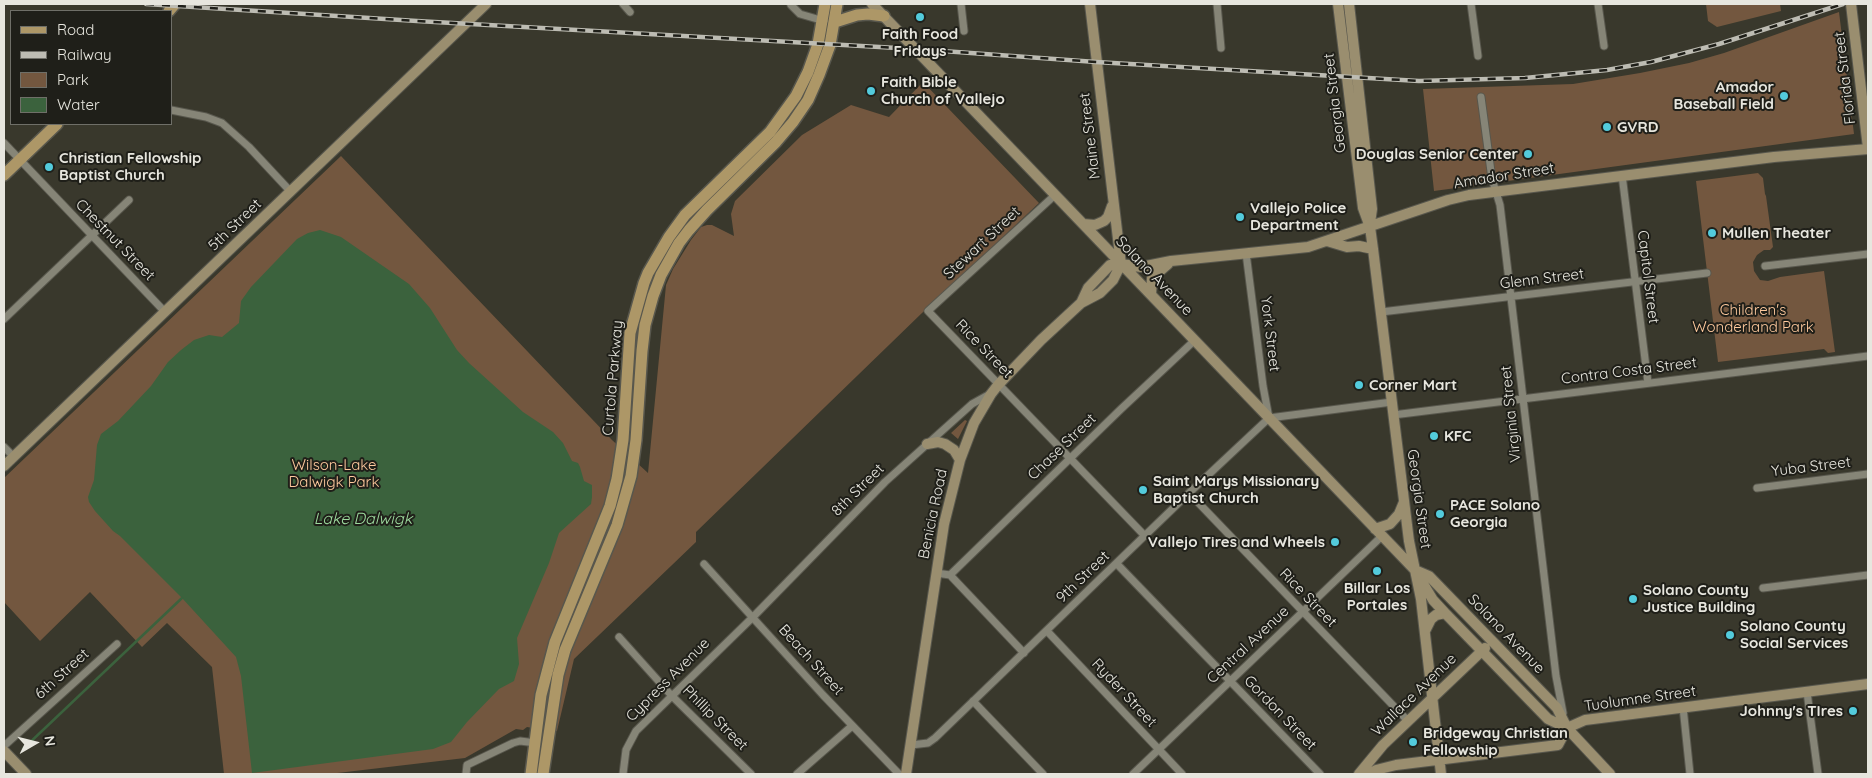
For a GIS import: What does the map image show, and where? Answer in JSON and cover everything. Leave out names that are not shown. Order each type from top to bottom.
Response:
[{"type":"main road","name":"5th Street","points":[[4,466],[486,4]]},
{"type":"main road","name":"Curtola Parkway","points":[[543,771],[558,675],[565,650],[617,525],[632,476],[645,325],[656,289],[679,243],[694,224],[776,142],[808,100],[830,45],[829,21],[825,4]]},
{"type":"main road","name":"Curtola Parkway","points":[[531,774],[541,695],[555,642],[610,506],[617,479],[623,440],[630,333],[648,273],[669,237],[685,215],[770,132],[783,115],[796,96],[808,72],[837,4]]},
{"type":"main road","name":"Solano Avenue","points":[[872,4],[1379,532],[1414,570],[1433,600],[1481,651],[1548,719],[1567,728]]},
{"type":"main road","name":"Maine Street","points":[[1090,4],[1121,264]]},
{"type":"main road","name":"Georgia Street","points":[[1338,4],[1363,207],[1370,227],[1373,249],[1404,501],[1414,570],[1421,599],[1441,774]]},
{"type":"main road","name":"Georgia Street","points":[[1349,4],[1372,209],[1370,227]]},
{"type":"main road","name":"Florida Street","points":[[1851,4],[1868,148]]},
{"type":"main road","points":[[829,21],[857,14],[884,16]]},
{"type":"main road","points":[[4,174],[56,125]]},
{"type":"main road","name":"Amador Street","points":[[1121,264],[1141,267],[1171,261],[1308,246],[1448,200],[1469,195],[1774,157],[1868,148]]},
{"type":"main road","points":[[1083,224],[1095,225],[1104,221],[1110,214],[1114,203]]},
{"type":"main road","points":[[1327,241],[1347,247],[1359,246],[1373,249]]},
{"type":"main road","points":[[1151,295],[1152,278],[1171,261]]},
{"type":"main road","name":"Benicia Road","points":[[906,774],[912,746],[944,524],[960,460],[974,423],[998,385],[1040,340],[1081,303],[1100,293],[1113,280],[1121,264]]},
{"type":"main road","points":[[927,444],[938,442],[945,444],[954,450],[960,460]]},
{"type":"main road","points":[[1379,532],[1399,514],[1404,501]]},
{"type":"main road","name":"Solano Avenue","points":[[1414,570],[1429,576],[1494,642],[1557,708],[1567,728],[1610,774]]},
{"type":"main road","points":[[1425,632],[1431,619],[1436,615],[1445,613]]},
{"type":"main road","name":"Wallace Avenue","points":[[1359,774],[1408,721],[1481,651],[1494,642]]},
{"type":"main road","name":"Tuolumne Street","points":[[1369,774],[1385,766],[1558,744],[1567,728],[1585,720],[1868,684]]},
{"type":"main road","points":[[536,743],[540,748],[543,771]]},
{"type":"main road","points":[[1383,746],[1384,756],[1396,765]]},
{"type":"main road","points":[[4,751],[26,774]]},
{"type":"street","points":[[623,4],[630,12]]},
{"type":"street","points":[[961,4],[964,31]]},
{"type":"street","points":[[1217,4],[1221,48]]},
{"type":"street","points":[[1471,4],[1478,56]]},
{"type":"street","points":[[1598,4],[1604,46]]},
{"type":"street","points":[[791,5],[800,14],[829,21]]},
{"type":"street","name":"Virginia Street","points":[[1481,97],[1492,179],[1500,205],[1556,682],[1567,728]]},
{"type":"street","points":[[172,110],[206,116],[222,123],[249,147],[290,192]]},
{"type":"street","name":"Chestnut Street","points":[[4,143],[165,312]]},
{"type":"street","name":"Capitol Street","points":[[1622,175],[1648,383]]},
{"type":"street","name":"Stewart Street","points":[[928,311],[1055,195]]},
{"type":"street","points":[[4,319],[130,200]]},
{"type":"street","name":"York Street","points":[[1246,253],[1262,386],[1269,418]]},
{"type":"street","points":[[1765,266],[1868,254]]},
{"type":"street","name":"Glenn Street","points":[[1381,312],[1707,273]]},
{"type":"street","name":"Rice Street","points":[[928,311],[1145,536]]},
{"type":"street","name":"Chase Street","points":[[950,575],[1070,457],[1195,340]]},
{"type":"street","name":"Contra Costa Street","points":[[1393,415],[1868,356]]},
{"type":"street","name":"8th Street","points":[[753,617],[885,482],[972,404],[991,394]]},
{"type":"street","points":[[1269,418],[1392,402]]},
{"type":"street","name":"9th Street","points":[[912,746],[935,738],[1269,418]]},
{"type":"street","points":[[4,446],[14,456]]},
{"type":"street","name":"Yuba Street","points":[[1757,488],[1868,474]]},
{"type":"street","name":"Rice Street","points":[[1189,493],[1408,721]]},
{"type":"street","name":"Central Avenue","points":[[1133,774],[1303,612],[1379,532]]},
{"type":"street","name":"Beach Street","points":[[704,564],[852,726],[899,774]]},
{"type":"street","name":"Gordon Street","points":[[1116,564],[1320,774]]},
{"type":"street","points":[[936,573],[950,575],[1024,653]]},
{"type":"street","points":[[1763,588],[1868,576]]},
{"type":"street","name":"Cypress Avenue","points":[[623,774],[626,750],[636,731],[753,617]]},
{"type":"street","name":"Ryder Street","points":[[1047,631],[1182,774]]},
{"type":"street","name":"Phillip Street","points":[[619,636],[671,695],[751,774]]},
{"type":"street","name":"6th Street","points":[[4,746],[117,644]]},
{"type":"street","points":[[1807,692],[1818,774]]},
{"type":"street","points":[[973,701],[1044,774]]},
{"type":"street","points":[[1683,707],[1690,774]]},
{"type":"street","points":[[797,774],[852,726]]},
{"type":"street","points":[[466,774],[467,765],[513,743],[536,743]]},
{"type":"green space","points":[[1706,4],[1780,4],[1781,11],[1717,27],[1708,21]]},
{"type":"green space","points":[[1839,12],[1854,134],[1434,191],[1423,89],[1573,84],[1640,73],[1689,63],[1724,53]]},
{"type":"green space","name":"Wilson-Lake Dalwigk Park","points":[[923,82],[1039,203],[922,313],[696,532],[696,542],[574,659],[557,731],[527,727],[523,730],[516,729],[465,758],[329,774],[224,774],[212,667],[167,623],[142,647],[90,592],[40,641],[4,602],[4,478],[341,156],[612,440],[648,473],[666,285],[673,269],[691,240],[701,227],[707,225],[712,225],[734,236],[731,214],[735,201],[802,135],[851,105],[889,117]]},
{"type":"green space","name":"Children's Wonderland Park","points":[[1758,173],[1763,178],[1773,247],[1757,255],[1753,262],[1754,271],[1760,280],[1768,281],[1780,277],[1824,271],[1835,352],[1828,353],[1824,349],[1718,362],[1696,181]]},
{"type":"green space","points":[[965,420],[967,421],[958,439],[951,433]]},
{"type":"water","name":"Lake Dalwigk","points":[[320,230],[341,237],[409,284],[430,308],[457,350],[469,363],[523,412],[553,432],[563,443],[572,461],[578,463],[584,481],[592,485],[592,497],[591,504],[559,533],[549,563],[517,638],[519,664],[514,681],[499,689],[467,722],[451,742],[433,749],[252,773],[241,676],[236,657],[182,598],[113,531],[95,511],[88,497],[94,480],[97,445],[101,434],[118,421],[151,386],[168,362],[181,350],[194,340],[209,335],[222,337],[239,323],[241,301],[251,287],[297,239],[308,233]]},
{"type":"waterway","points":[[23,749],[182,598]]},
{"type":"railway","points":[[146,4],[915,49],[1096,62],[1419,81],[1525,78],[1607,70],[1651,62],[1719,44],[1843,4]]},
{"type":"place","name":"Faith Food Fridays","points":[[920,17]]},
{"type":"place","name":"Faith Bible Church of Vallejo","points":[[871,91]]},
{"type":"place","name":"Amador Baseball Field","points":[[1784,96]]},
{"type":"place","name":"GVRD","points":[[1607,127]]},
{"type":"place","name":"Douglas Senior Center","points":[[1528,154]]},
{"type":"place","name":"Christian Fellowship Baptist Church","points":[[49,167]]},
{"type":"place","name":"Vallejo Police Department","points":[[1240,217]]},
{"type":"place","name":"Mullen Theater","points":[[1712,233]]},
{"type":"place","name":"Corner Mart","points":[[1359,385]]},
{"type":"place","name":"KFC","points":[[1434,436]]},
{"type":"place","name":"Saint Marys Missionary Baptist Church","points":[[1143,490]]},
{"type":"place","name":"PACE Solano Georgia","points":[[1440,514]]},
{"type":"place","name":"Vallejo Tires and Wheels","points":[[1335,542]]},
{"type":"place","name":"Billar Los Portales","points":[[1377,571]]},
{"type":"place","name":"Solano County Justice Building","points":[[1633,599]]},
{"type":"place","name":"Solano County Social Services","points":[[1730,635]]},
{"type":"place","name":"Johnny's TIres","points":[[1853,711]]},
{"type":"place","name":"Bridgeway Christian Fellowship","points":[[1413,742]]}]
